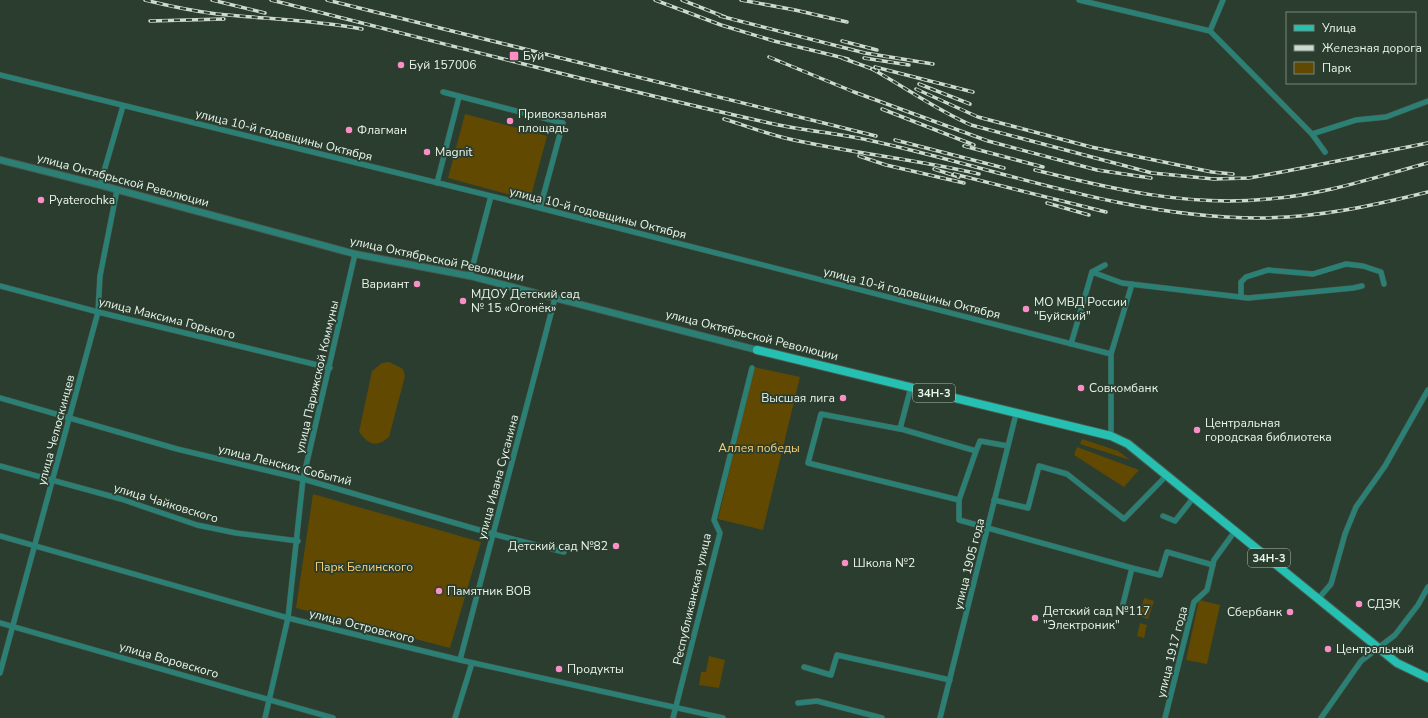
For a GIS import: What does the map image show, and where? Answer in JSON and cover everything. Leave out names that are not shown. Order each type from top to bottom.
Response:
[{"type":"main road","name":"улица Октябрьской Революции","points":[[757,350],[1111,436],[1128,444],[1398,663],[1428,678]]},
{"type":"street","points":[[1079,0],[1210,31],[1312,134],[1325,152]]},
{"type":"street","points":[[1210,31],[1223,0]]},
{"type":"street","name":"улица 10-й годовщины Октября","points":[[0,76],[540,208],[1111,354]]},
{"type":"street","points":[[443,92],[563,123],[540,208]]},
{"type":"street","points":[[437,183],[459,96]]},
{"type":"street","points":[[1312,134],[1356,120],[1386,116],[1428,101]]},
{"type":"street","points":[[100,185],[123,106]]},
{"type":"street","name":"улица Октябрьской Революции","points":[[0,160],[100,185],[355,254],[470,276],[757,350]]},
{"type":"street","name":"улица Челюскинцев","points":[[0,673],[36,545],[98,312],[100,276],[118,190]]},
{"type":"street","points":[[470,276],[492,196]]},
{"type":"street","name":"улица Парижской Коммуны","points":[[265,718],[288,618],[304,478],[355,254]]},
{"type":"street","points":[[1241,297],[1241,282],[1246,277],[1268,270],[1313,274],[1346,264],[1363,266],[1381,272],[1384,284]]},
{"type":"street","points":[[1072,344],[1092,272],[1105,265]]},
{"type":"street","points":[[1092,272],[1122,283],[1248,298],[1362,286]]},
{"type":"street","points":[[1111,436],[1111,354],[1132,284]]},
{"type":"street","name":"улица Максима Горького","points":[[0,286],[98,312],[330,368]]},
{"type":"street","name":"улица Ивана Сусанина","points":[[460,660],[555,298]]},
{"type":"street","name":"Республиканская улица","points":[[673,718],[677,708],[720,534],[714,520],[752,368]]},
{"type":"street","points":[[898,428],[900,429],[911,387]]},
{"type":"street","points":[[1319,598],[1331,584],[1345,534],[1356,507],[1385,466],[1428,390]]},
{"type":"street","name":"улица Ленских Событий","points":[[0,398],[177,449],[304,478],[493,534],[564,552]]},
{"type":"street","points":[[959,500],[808,463],[821,414],[898,428],[976,451]]},
{"type":"street","name":"улица 1905 года","points":[[940,718],[1016,414]]},
{"type":"street","points":[[1008,446],[980,441],[959,500],[959,520],[1160,575],[1167,552],[1213,565]]},
{"type":"street","name":"улица Чайковского","points":[[0,466],[121,499],[197,525],[236,533],[298,541]]},
{"type":"street","points":[[994,500],[1028,508],[1039,466],[1066,474],[1124,519],[1167,475]]},
{"type":"street","points":[[1163,516],[1175,521],[1194,498]]},
{"type":"street","name":"улица 1917 года","points":[[1166,718],[1194,602],[1207,590],[1214,560],[1235,530]]},
{"type":"street","name":"улица Островского","points":[[0,536],[36,545],[288,618],[472,663],[723,718]]},
{"type":"street","points":[[1123,604],[1132,568]]},
{"type":"street","points":[[1321,718],[1361,661],[1395,635],[1403,626],[1418,605],[1428,587]]},
{"type":"street","name":"улица Воровского","points":[[0,623],[333,718]]},
{"type":"street","points":[[804,667],[831,674],[837,655],[950,680]]},
{"type":"street","points":[[455,718],[472,663]]},
{"type":"street","points":[[798,703],[817,700],[882,718]]},
{"type":"green space","points":[[465,114],[547,136],[530,200],[448,178]]},
{"type":"green space","points":[[389,362],[403,369],[405,376],[389,437],[380,443],[373,444],[366,440],[359,432],[372,371],[382,363]]},
{"type":"green space","name":"Аллея победы","points":[[754,367],[800,377],[763,530],[718,519]]},
{"type":"green space","points":[[1082,439],[1118,451],[1130,460],[1080,444]]},
{"type":"green space","points":[[1077,447],[1139,470],[1124,487],[1074,455]]},
{"type":"green space","name":"Парк Белинского","points":[[313,494],[481,542],[450,648],[296,608]]},
{"type":"green space","points":[[1144,598],[1154,601],[1148,619],[1139,616]]},
{"type":"green space","points":[[1199,600],[1220,605],[1207,664],[1186,660]]},
{"type":"green space","points":[[1140,623],[1147,625],[1144,638],[1137,636]]},
{"type":"green space","points":[[709,656],[725,660],[719,688],[699,685],[701,672],[706,672]]},
{"type":"railway","points":[[145,0],[217,14],[308,22],[362,29]]},
{"type":"railway","points":[[212,0],[265,13]]},
{"type":"railway","points":[[271,0],[522,64],[711,110],[786,126],[868,140],[916,151],[1061,190],[1159,210],[1208,216],[1258,218],[1301,216],[1344,210],[1428,192]]},
{"type":"railway","points":[[327,0],[876,136]]},
{"type":"railway","points":[[655,0],[721,25],[774,41],[848,59]]},
{"type":"railway","points":[[682,0],[725,17]]},
{"type":"railway","points":[[741,0],[847,22]]},
{"type":"railway","points":[[720,16],[865,53],[933,64]]},
{"type":"railway","points":[[150,21],[224,19]]},
{"type":"railway","points":[[842,41],[877,50]]},
{"type":"railway","points":[[769,57],[854,92],[988,141],[1097,170],[1151,178]]},
{"type":"railway","points":[[842,58],[878,71]]},
{"type":"railway","points":[[864,58],[909,65]]},
{"type":"railway","points":[[875,67],[973,92]]},
{"type":"railway","points":[[872,69],[933,105],[971,125],[1152,173],[1214,179],[1249,178],[1428,143]]},
{"type":"railway","points":[[919,84],[970,104]]},
{"type":"railway","points":[[916,89],[978,117],[1091,147],[1212,172],[1233,174]]},
{"type":"railway","points":[[882,109],[974,145]]},
{"type":"railway","points":[[724,119],[777,136],[809,143],[931,164],[979,174]]},
{"type":"railway","points":[[895,140],[1004,168]]},
{"type":"railway","points":[[964,146],[1043,167]]},
{"type":"railway","points":[[859,156],[886,165],[964,183]]},
{"type":"railway","points":[[1035,170],[1093,184],[1150,195],[1209,201],[1238,201],[1309,194],[1349,185],[1428,163]]},
{"type":"railway","points":[[934,169],[959,177]]},
{"type":"railway","points":[[954,174],[1106,212]]},
{"type":"railway","points":[[1047,203],[1089,215]]},
{"type":"place","name":"Буй","points":[[514,56]]},
{"type":"place","name":"Буй 157006","points":[[401,65]]},
{"type":"place","name":"Привокзальная площадь","points":[[510,121]]},
{"type":"place","name":"Флагман","points":[[349,130]]},
{"type":"place","name":"Magnit","points":[[427,152]]},
{"type":"place","name":"Pyaterochka","points":[[41,200]]},
{"type":"place","name":"Вариант","points":[[417,284]]},
{"type":"place","name":"МДОУ Детский сад № 15 «Огонёк»","points":[[463,301]]},
{"type":"place","name":"МО МВД России \"Буйский\"","points":[[1026,309]]},
{"type":"place","name":"Совкомбанк","points":[[1081,388]]},
{"type":"place","name":"Высшая лига","points":[[843,398]]},
{"type":"place","name":"Центральная городская библиотека","points":[[1197,430]]},
{"type":"place","name":"Детский сад №82","points":[[616,546]]},
{"type":"place","name":"Школа №2","points":[[845,563]]},
{"type":"place","name":"Памятник ВОВ","points":[[439,591]]},
{"type":"place","name":"СДЭК","points":[[1359,604]]},
{"type":"place","name":"Сбербанк","points":[[1290,612]]},
{"type":"place","name":"Детский сад №117 \"Электроник\"","points":[[1035,618]]},
{"type":"place","name":"Центральный","points":[[1328,649]]},
{"type":"place","name":"Продукты","points":[[559,669]]}]
